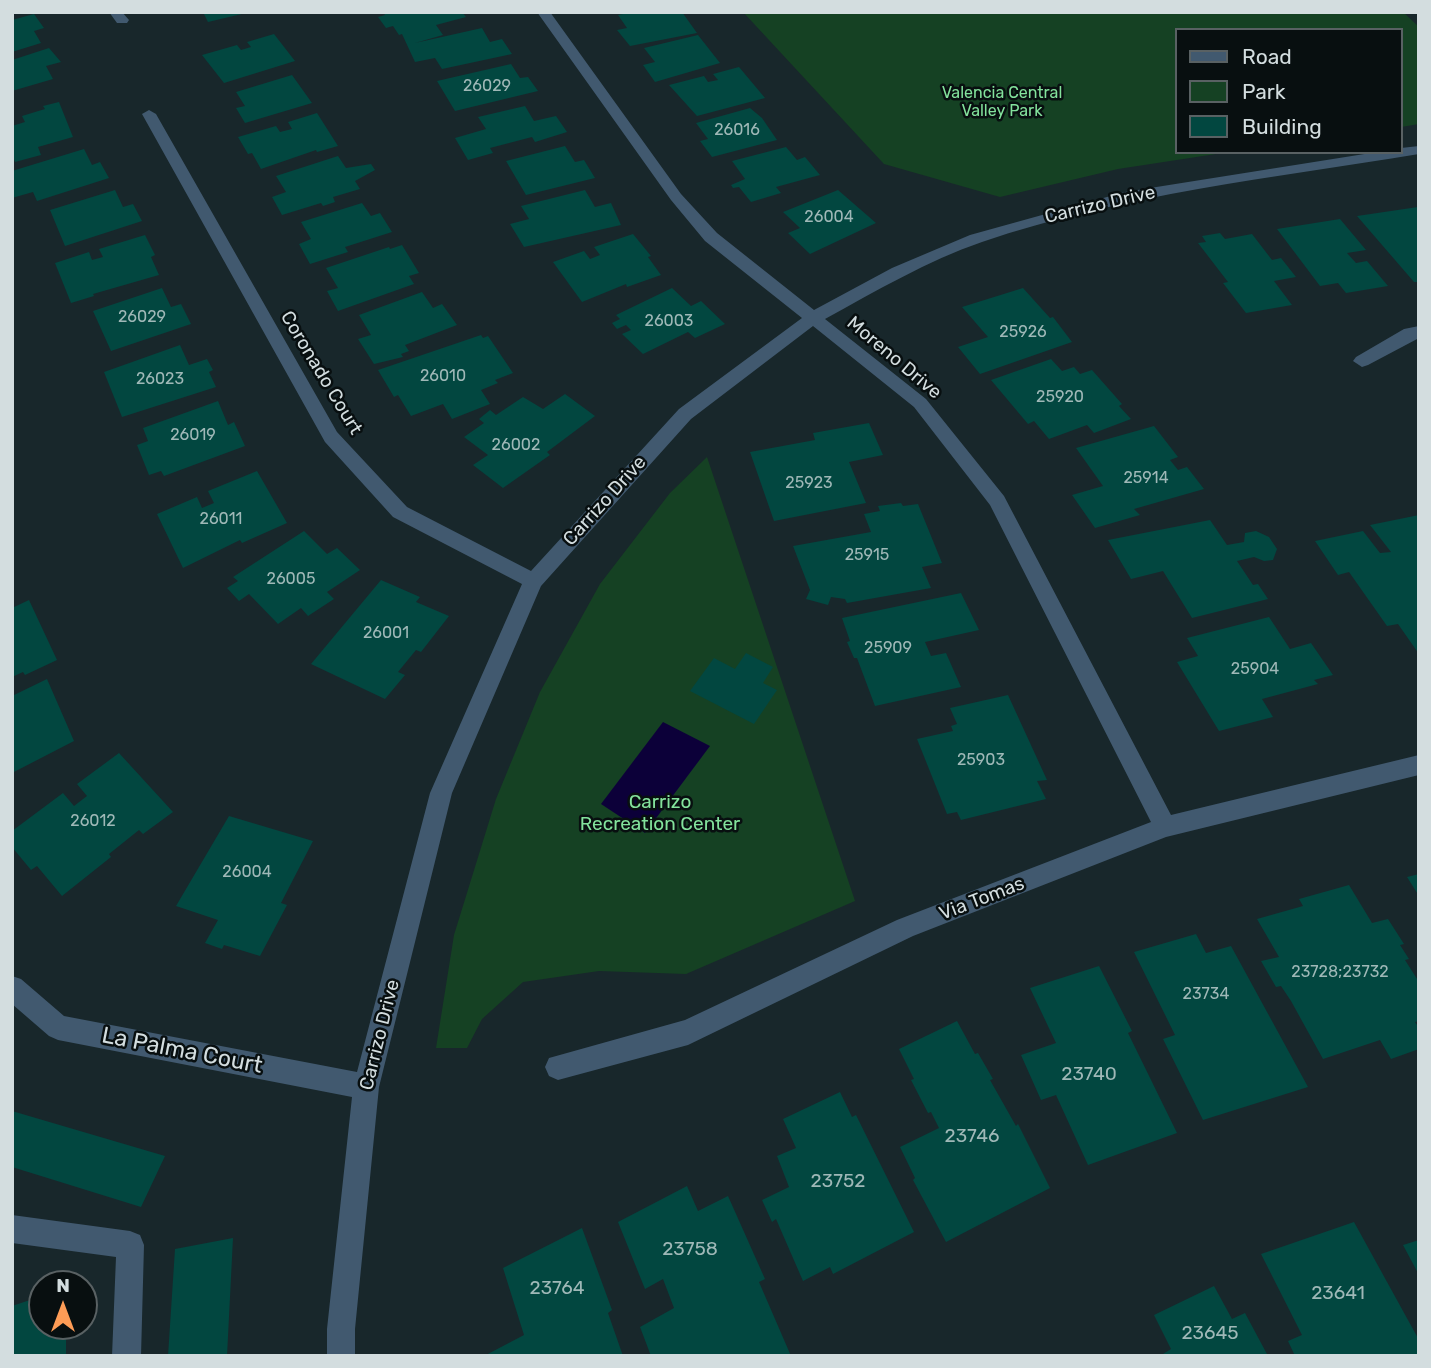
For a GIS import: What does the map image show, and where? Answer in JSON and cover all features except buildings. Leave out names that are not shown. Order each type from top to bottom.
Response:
[{"type":"street","name":"Moreno Drive","points":[[543,12],[676,197],[711,237],[920,403],[997,501],[1165,827]]},
{"type":"street","name":"Coronado Court","points":[[149,114],[331,437],[400,512],[533,581]]},
{"type":"street","name":"Carrizo Drive","points":[[341,1356],[341,1329],[366,1087],[441,793],[533,581],[685,414],[752,360],[813,318],[898,272],[976,239],[1125,197],[1394,154]]},
{"type":"street","points":[[1362,361],[1410,333],[1419,332]]},
{"type":"street","name":"Via Tomas","points":[[558,1066],[688,1032],[905,929],[1165,827],[1419,765]]},
{"type":"street","name":"La Palma Court","points":[[12,988],[58,1027],[366,1087]]},
{"type":"street","points":[[12,1229],[130,1244],[126,1356]]},
{"type":"green space","name":"Valencia Central Valley Park","points":[[743,12],[1403,12],[1419,27],[1419,124],[1403,127],[1403,28],[1176,28],[1176,154],[1216,154],[1118,169],[1000,197],[884,164]]},
{"type":"green space","name":"Carrizo Recreation Center","points":[[707,457],[855,901],[686,974],[599,971],[523,982],[482,1019],[467,1048],[436,1048],[454,935],[496,799],[540,692],[600,584],[670,493]]},
{"type":"shaded area","points":[[663,722],[710,746],[645,833],[601,804]]}]
